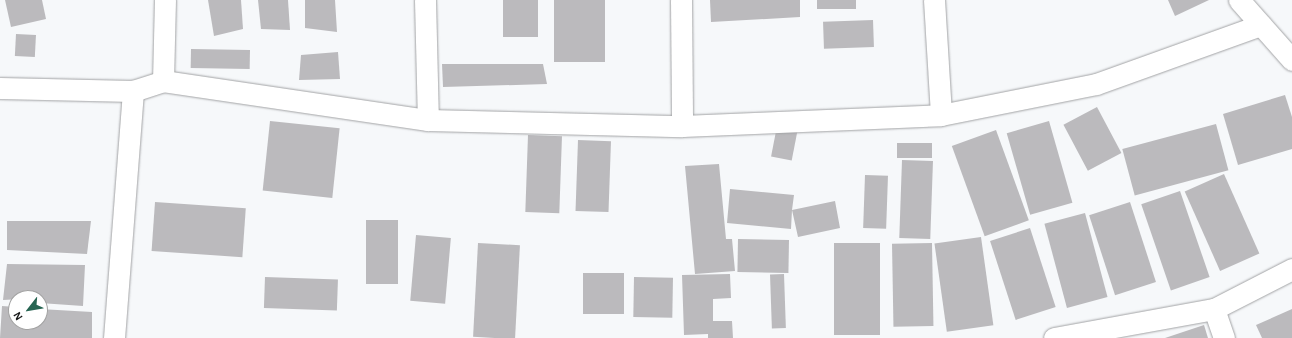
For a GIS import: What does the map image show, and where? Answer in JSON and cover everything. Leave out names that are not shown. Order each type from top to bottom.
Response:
[{"type":"street","points":[[163,81],[165,0]]},
{"type":"street","points":[[425,0],[428,120]]},
{"type":"street","points":[[681,0],[682,126]]},
{"type":"street","points":[[934,0],[941,115]]},
{"type":"street","points":[[1247,3],[1261,25],[1292,60]]},
{"type":"street","points":[[0,88],[133,91],[163,81],[428,120],[682,126],[941,115],[1096,84],[1261,25]]},
{"type":"street","points":[[114,338],[133,91]]},
{"type":"street","points":[[1054,338],[1214,309],[1292,269]]},
{"type":"street","points":[[1214,309],[1224,338]]},
{"type":"building","points":[[5,0],[42,0],[46,19],[11,27]]},
{"type":"building","points":[[208,0],[241,0],[243,29],[214,36]]},
{"type":"building","points":[[258,0],[288,0],[290,30],[261,29]]},
{"type":"building","points":[[305,0],[335,0],[337,32],[305,28]]},
{"type":"building","points":[[503,0],[538,0],[538,37],[503,37]]},
{"type":"building","points":[[554,0],[605,0],[605,62],[554,62]]},
{"type":"building","points":[[710,0],[800,0],[800,17],[711,22]]},
{"type":"building","points":[[817,0],[856,0],[856,9],[817,9]]},
{"type":"building","points":[[1168,0],[1209,0],[1175,16]]},
{"type":"building","points":[[873,20],[874,47],[824,49],[823,22]]},
{"type":"building","points":[[16,34],[36,35],[35,57],[15,56]]},
{"type":"building","points":[[191,49],[250,50],[250,69],[191,68]]},
{"type":"building","points":[[338,52],[340,79],[299,80],[301,55]]},
{"type":"building","points":[[442,64],[543,64],[547,84],[443,87]]},
{"type":"building","points":[[1285,95],[1292,117],[1292,149],[1238,165],[1223,114]]},
{"type":"building","points":[[1097,107],[1121,153],[1088,171],[1063,125]]},
{"type":"building","points":[[270,121],[340,128],[332,198],[263,191]]},
{"type":"building","points":[[1049,121],[1072,203],[1030,215],[1007,133]]},
{"type":"building","points":[[1216,124],[1228,170],[1135,195],[1122,149]]},
{"type":"building","points":[[777,126],[798,130],[792,160],[771,156]]},
{"type":"building","points":[[996,130],[1029,220],[985,236],[952,146]]},
{"type":"building","points":[[528,135],[562,136],[559,213],[525,212]]},
{"type":"building","points":[[578,140],[611,141],[609,212],[576,211]]},
{"type":"building","points":[[897,143],[932,143],[932,158],[897,158]]},
{"type":"building","points":[[902,160],[933,161],[930,239],[899,238]]},
{"type":"building","points":[[719,164],[726,239],[732,239],[735,271],[695,274],[685,166]]},
{"type":"building","points":[[1224,174],[1259,253],[1220,271],[1185,191]]},
{"type":"building","points":[[865,175],[888,176],[886,229],[863,228]]},
{"type":"building","points":[[730,189],[794,195],[791,229],[727,223]]},
{"type":"building","points":[[1180,191],[1210,277],[1171,290],[1141,204]]},
{"type":"building","points":[[835,201],[840,228],[798,237],[792,210]]},
{"type":"building","points":[[155,202],[246,208],[242,257],[152,251]]},
{"type":"building","points":[[1130,202],[1156,282],[1115,295],[1089,215]]},
{"type":"building","points":[[1085,213],[1108,297],[1067,308],[1044,224]]},
{"type":"building","points":[[366,220],[398,220],[398,284],[366,284]]},
{"type":"building","points":[[7,221],[91,221],[87,254],[7,250]]},
{"type":"building","points":[[1030,228],[1056,307],[1016,320],[990,241]]},
{"type":"building","points":[[416,235],[451,238],[445,304],[410,301]]},
{"type":"building","points":[[981,237],[993,325],[947,332],[934,244]]},
{"type":"building","points":[[738,239],[789,240],[788,273],[737,272]]},
{"type":"building","points":[[478,243],[520,245],[515,338],[473,337]]},
{"type":"building","points":[[834,243],[880,243],[880,335],[834,335]]},
{"type":"building","points":[[932,243],[933,326],[893,327],[892,244]]},
{"type":"building","points":[[7,264],[85,265],[83,306],[48,304],[48,290],[8,290],[8,300],[3,300]]},
{"type":"building","points":[[583,273],[624,273],[624,314],[583,314]]},
{"type":"building","points":[[730,274],[731,298],[713,299],[713,321],[732,321],[733,338],[708,338],[708,334],[684,335],[682,275]]},
{"type":"building","points":[[770,274],[784,274],[786,328],[772,328]]},
{"type":"building","points":[[265,277],[338,280],[337,311],[264,308]]},
{"type":"building","points":[[634,277],[673,278],[672,318],[633,317]]},
{"type":"building","points":[[2,306],[8,306],[8,330],[48,330],[48,309],[92,312],[92,338],[0,338]]},
{"type":"building","points":[[1292,309],[1292,338],[1262,338],[1256,325]]},
{"type":"building","points":[[1204,325],[1208,338],[1165,338]]}]
